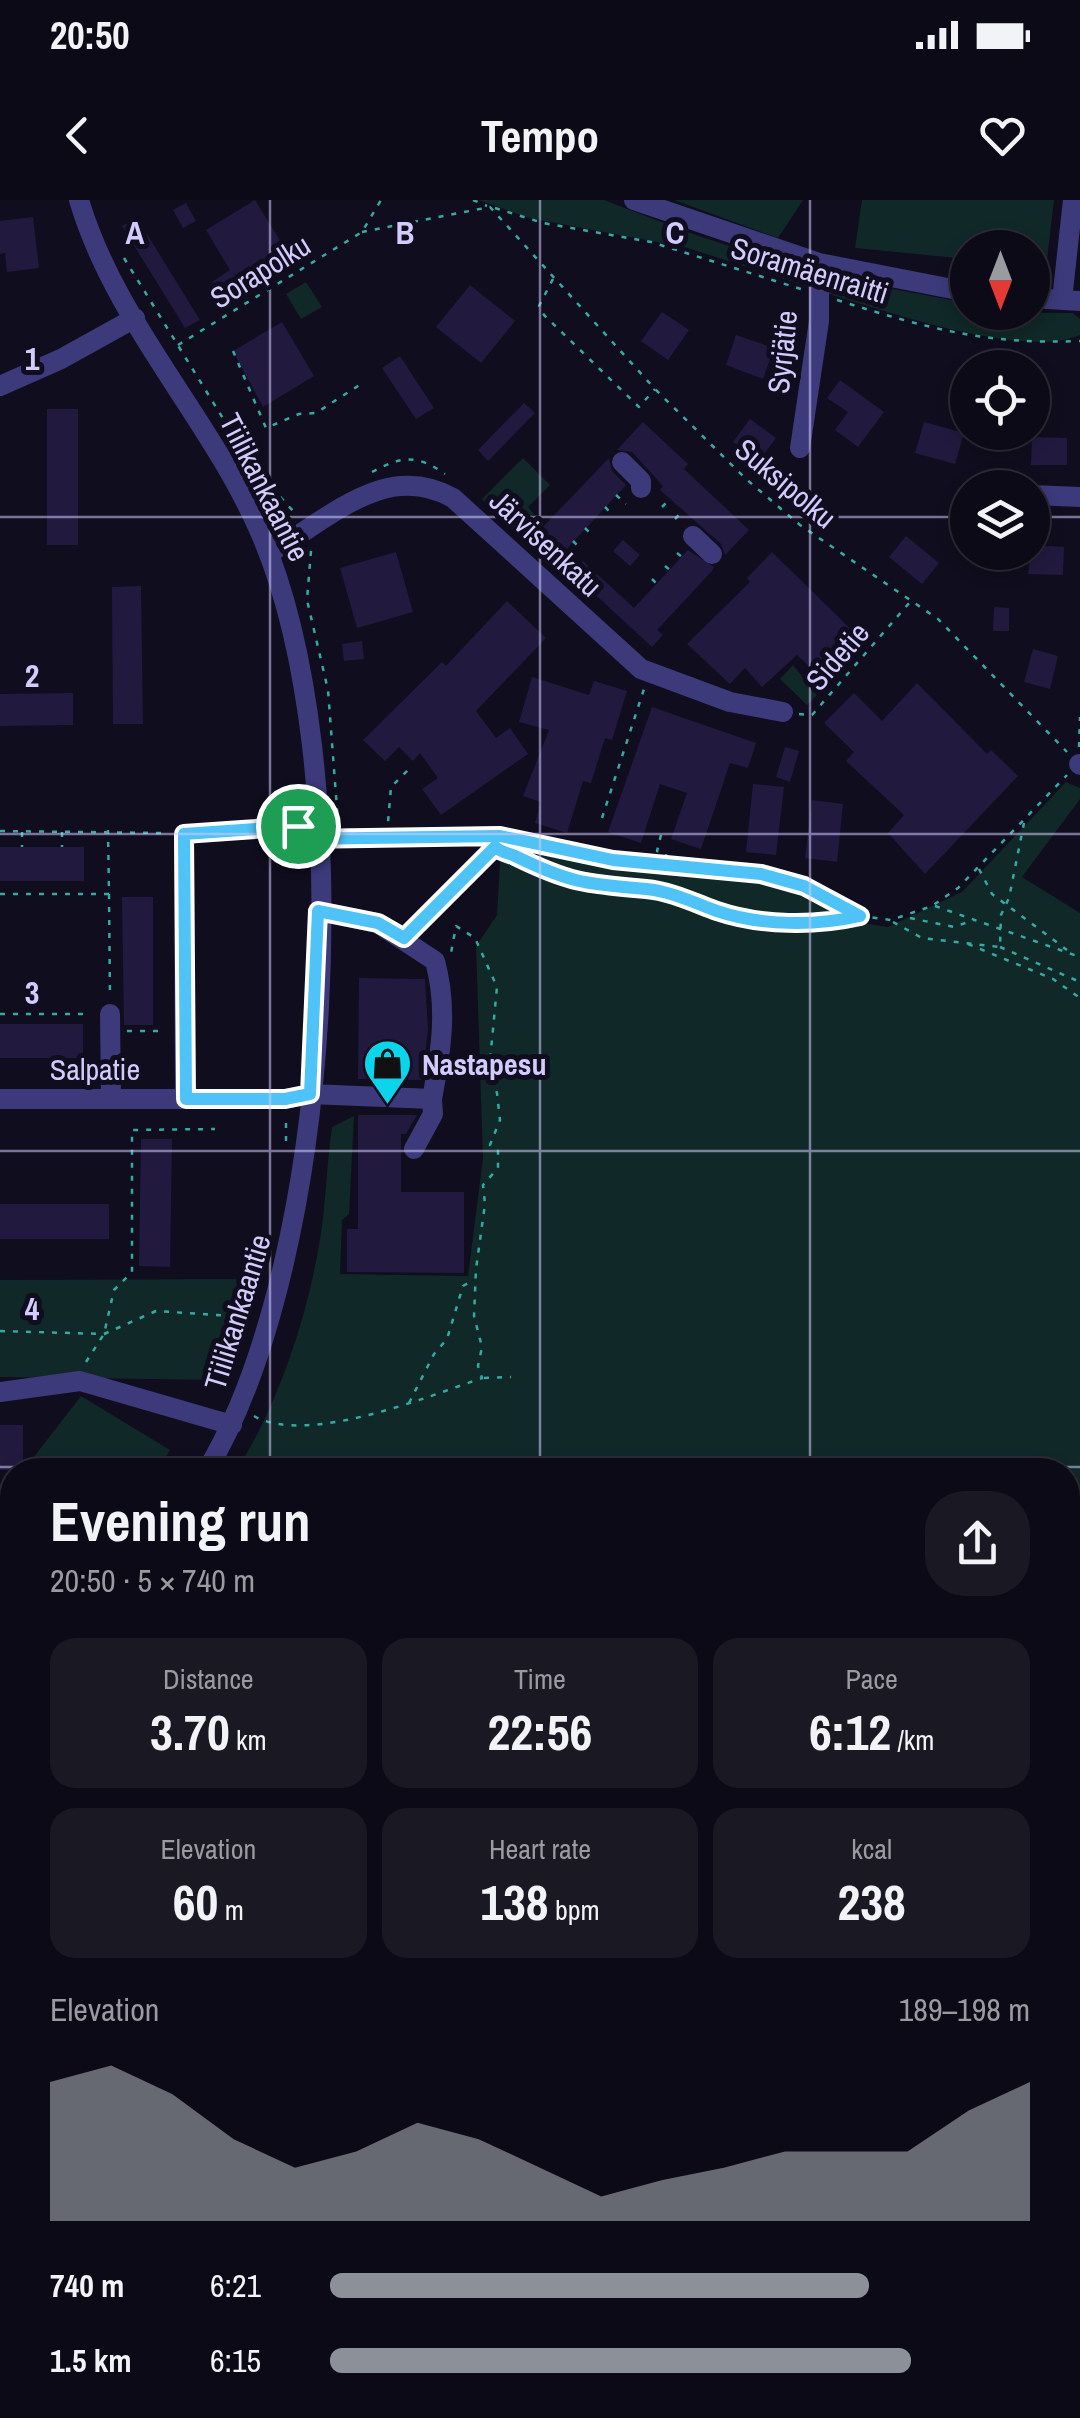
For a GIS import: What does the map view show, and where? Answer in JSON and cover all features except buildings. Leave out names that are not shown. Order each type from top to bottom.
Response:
[{"type":"street","name":"Tiilikankaantie","points":[[80,200],[100,257],[240,493],[269,553],[301,668],[309,839],[318,911],[310,1094],[288,1259],[260,1356],[236,1417],[214,1458]]},
{"type":"street","points":[[634,200],[820,263],[950,288]]},
{"type":"street","points":[[1071,300],[1073,200]]},
{"type":"street","name":"Syrjätie","points":[[800,448],[819,321],[820,263]]},
{"type":"street","points":[[0,386],[61,359],[135,318]]},
{"type":"street","points":[[622,462],[641,481],[634,496]]},
{"type":"street","name":"Järvisenkatu","points":[[269,553],[385,485],[431,486],[454,498],[650,674],[730,702],[783,712]]},
{"type":"street","points":[[1050,495],[1080,497]]},
{"type":"street","points":[[693,536],[712,554]]},
{"type":"street","points":[[184,834],[186,1099]]},
{"type":"street","points":[[318,911],[378,923],[435,961],[444,993],[444,1036],[432,1114],[414,1149]]},
{"type":"street","points":[[110,1022],[111,1098]]},
{"type":"street","name":"Salpatie","points":[[0,1099],[285,1099],[310,1094],[432,1100]]},
{"type":"street","points":[[0,1392],[67,1381],[236,1417]]},
{"type":"path","name":"Sorapolku","points":[[159,356],[362,232],[380,200]]},
{"type":"path","name":"Soramäenraitti","points":[[473,200],[544,223],[651,242],[967,337],[1080,341]]},
{"type":"path","points":[[362,232],[490,207]]},
{"type":"path","name":"Suksipolku","points":[[490,207],[654,389],[771,502],[956,636],[1079,764]]},
{"type":"path","points":[[554,278],[539,306],[544,314],[639,406],[654,389]]},
{"type":"path","points":[[233,351],[266,428],[299,414],[316,413],[362,384]]},
{"type":"path","points":[[616,495],[634,496]]},
{"type":"path","points":[[662,507],[670,499]]},
{"type":"path","points":[[605,507],[614,516]]},
{"type":"path","points":[[674,519],[682,511]]},
{"type":"path","points":[[585,528],[594,537]]},
{"type":"path","points":[[573,542],[582,550]]},
{"type":"path","points":[[677,553],[682,557]]},
{"type":"path","points":[[665,566],[670,570]]},
{"type":"path","points":[[652,579],[657,584]]},
{"type":"path","name":"Sidetie","points":[[783,712],[812,716],[911,601]]},
{"type":"path","points":[[602,818],[650,674]]},
{"type":"path","points":[[495,847],[551,876],[582,884],[649,889],[718,912],[786,924],[806,920],[827,923],[860,916],[890,920],[908,916],[932,906],[978,868],[1079,764],[1080,717]]},
{"type":"path","points":[[386,836],[390,787],[410,768]]},
{"type":"path","points":[[1000,947],[1001,916],[1025,817]]},
{"type":"path","points":[[0,831],[184,834],[298,826],[309,839],[500,836],[613,860],[761,874],[804,886],[860,916]]},
{"type":"path","points":[[62,830],[62,847]]},
{"type":"path","points":[[108,830],[110,1022]]},
{"type":"path","points":[[22,831],[22,847]]},
{"type":"path","points":[[661,835],[657,851],[666,854],[666,863]]},
{"type":"path","points":[[404,938],[495,847],[500,836]]},
{"type":"path","points":[[978,868],[992,894],[1074,954]]},
{"type":"path","points":[[0,894],[109,894]]},
{"type":"path","points":[[932,906],[1080,957]]},
{"type":"path","points":[[908,916],[954,927],[976,919]]},
{"type":"path","points":[[890,920],[922,938],[1000,947],[1080,982]]},
{"type":"path","points":[[435,961],[451,954],[456,926],[475,938],[497,987],[489,1071],[500,1120],[490,1145],[498,1151],[498,1168],[484,1185],[486,1204],[474,1316],[482,1347],[478,1366],[482,1378]]},
{"type":"path","points":[[967,943],[1052,979],[1080,998]]},
{"type":"path","points":[[0,1014],[185,1031]]},
{"type":"path","points":[[285,1099],[286,1141]]},
{"type":"path","points":[[67,1381],[96,1350],[104,1334],[114,1290],[132,1272],[132,1130],[215,1128]]},
{"type":"path","points":[[408,1404],[434,1354],[447,1339],[463,1286],[476,1281]]},
{"type":"path","points":[[0,1331],[104,1334],[156,1311],[260,1318]]},
{"type":"path","points":[[236,1417],[268,1424],[346,1422],[482,1378],[511,1376]]},
{"type":"green space","points":[[479,200],[604,200],[664,223],[668,244],[529,218]]},
{"type":"green space","points":[[674,200],[803,200],[778,238]]},
{"type":"green space","points":[[862,200],[1054,200],[1050,234],[1050,230],[950,230],[950,257],[855,248]]},
{"type":"green space","points":[[681,230],[796,268],[809,278],[809,287],[678,245]]},
{"type":"green space","points":[[825,278],[950,300],[950,329],[823,292]]},
{"type":"green space","points":[[306,282],[322,307],[301,319],[286,294]]},
{"type":"green space","points":[[1050,313],[1073,313],[1080,319],[1080,335],[1056,341],[990,337],[953,330],[1050,330]]},
{"type":"green space","points":[[523,458],[550,485],[528,507],[534,514],[515,533],[482,499]]},
{"type":"green space","points":[[793,665],[817,695],[807,705],[780,679]]},
{"type":"green space","points":[[1066,782],[1080,788],[1080,799],[1022,877],[1080,913],[1080,1458],[244,1458],[277,1392],[305,1308],[321,1236],[332,1127],[354,1116],[349,1214],[342,1220],[340,1274],[468,1276],[483,1158],[476,946],[497,915],[501,843],[592,861],[781,881],[863,923],[888,927],[962,892]]},
{"type":"green space","points":[[242,1279],[223,1380],[0,1377],[0,1280]]},
{"type":"green space","points":[[81,1396],[170,1450],[165,1458],[33,1458]]},
{"type":"place","name":"Nastapesu","points":[[387,1106]]},
{"type":"route","points":[[298,826],[301,839],[480,834],[613,860],[761,874],[804,886],[860,916],[827,923],[806,920],[786,924],[718,912],[680,896],[649,889],[582,884],[551,876],[495,847],[404,938],[378,923],[318,911],[310,1094],[285,1099],[186,1099],[184,834],[298,826]]}]
